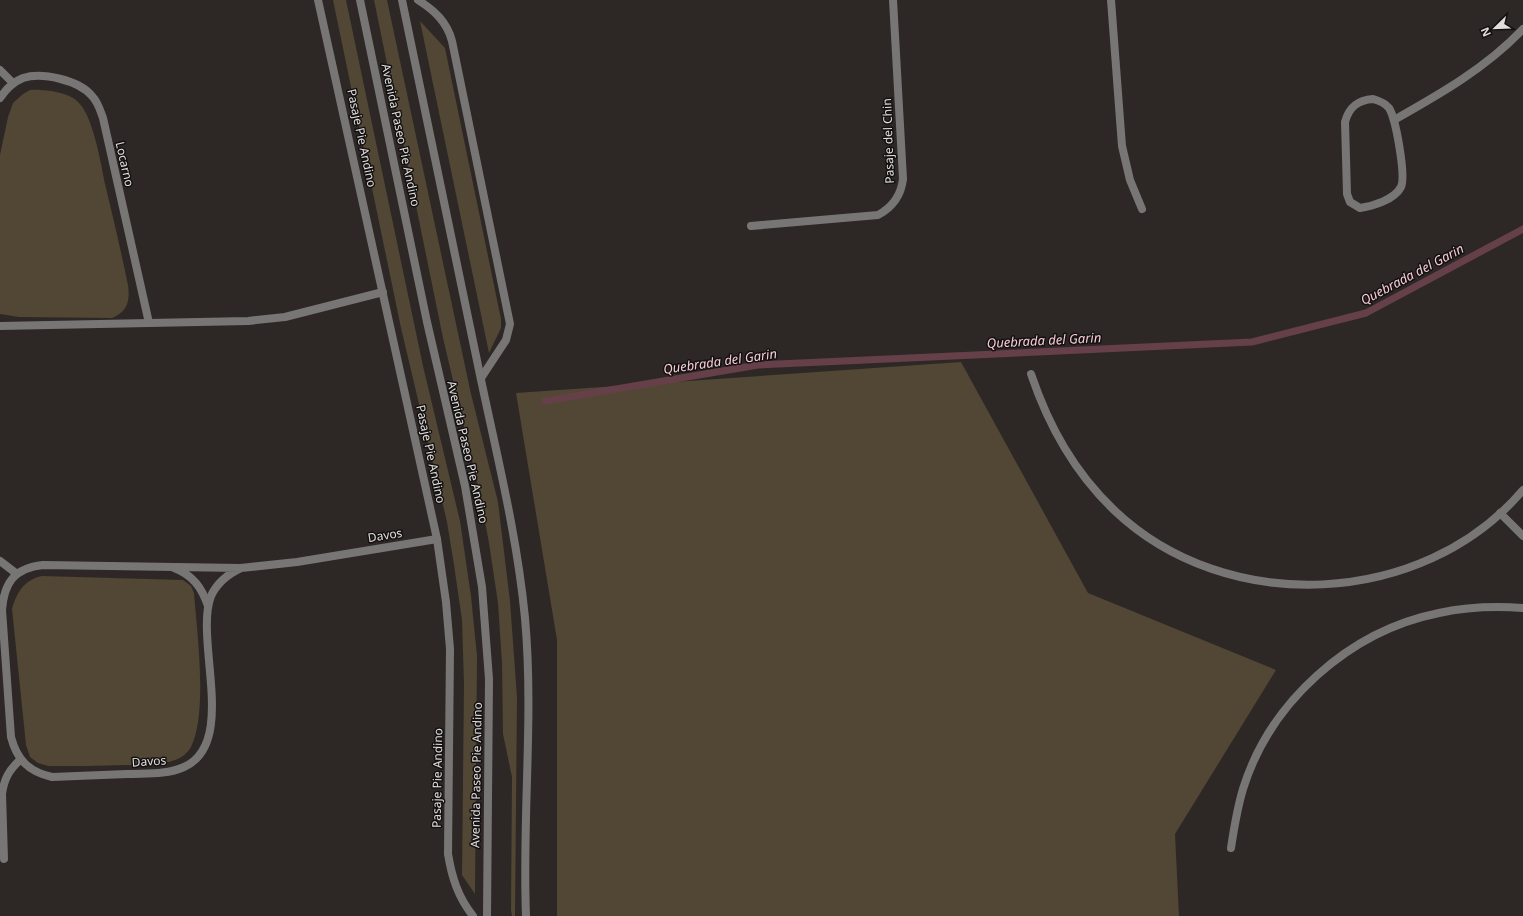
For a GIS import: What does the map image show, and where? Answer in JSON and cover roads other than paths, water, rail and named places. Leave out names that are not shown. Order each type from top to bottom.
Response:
[{"type":"street","name":"Pasaje Pie Andino","points":[[318,0],[437,539],[445,595],[450,649],[448,854],[456,888],[473,916]]},
{"type":"street","name":"Avenida Paseo Pie Andino","points":[[360,0],[427,322],[465,486],[482,587],[489,680],[487,916]]},
{"type":"street","points":[[402,0],[481,378],[508,499],[518,559],[525,619],[528,674],[529,730],[526,916]]},
{"type":"street","points":[[418,0],[438,15],[449,32],[452,41],[510,324],[506,340],[481,378]]},
{"type":"street","name":"Pasaje del Chin","points":[[751,226],[878,215],[886,210],[899,196],[903,178],[893,0]]},
{"type":"street","points":[[1111,0],[1122,146],[1130,180],[1142,209]]},
{"type":"street","points":[[1394,120],[1434,97],[1491,60],[1523,29]]},
{"type":"street","points":[[0,70],[13,83],[0,98]]},
{"type":"street","name":"Locarno","points":[[13,83],[30,77],[64,80],[85,89],[98,105],[103,118],[149,323]]},
{"type":"street","points":[[1373,99],[1384,103],[1388,107],[1394,120],[1403,174],[1400,187],[1394,194],[1382,202],[1366,207],[1353,205],[1348,199],[1345,176],[1345,122],[1347,114],[1357,103],[1373,99]]},
{"type":"street","points":[[0,326],[248,321],[285,317],[383,292]]},
{"type":"street","points":[[1031,374],[1042,405],[1066,451],[1093,488],[1115,511],[1141,532],[1168,549],[1197,563],[1228,574],[1260,582],[1292,586],[1324,586],[1362,581],[1388,575],[1448,550],[1475,533],[1500,513],[1523,490]]},
{"type":"street","points":[[1500,513],[1523,536]]},
{"type":"street","name":"Davos","points":[[171,567],[190,577],[201,590],[208,606],[210,731],[200,754],[185,767],[167,773],[52,777],[40,774],[29,768],[20,760],[14,749],[11,737],[2,610],[5,590],[17,574],[33,566],[42,565],[241,568],[296,562],[437,539]]},
{"type":"street","points":[[0,561],[17,574]]},
{"type":"street","name":"Davos","points":[[208,606],[216,586],[232,573],[241,568]]},
{"type":"street","points":[[1231,848],[1236,818],[1244,788],[1255,760],[1269,733],[1286,708],[1306,685],[1329,665],[1354,647],[1380,633],[1408,621],[1438,613],[1468,608],[1498,606],[1523,608]]},
{"type":"street","points":[[4,859],[2,789],[7,775],[20,760]]},
{"type":"waterway","name":"Quebrada del Garin","points":[[545,401],[758,365],[1252,342],[1366,313],[1523,229]]}]
